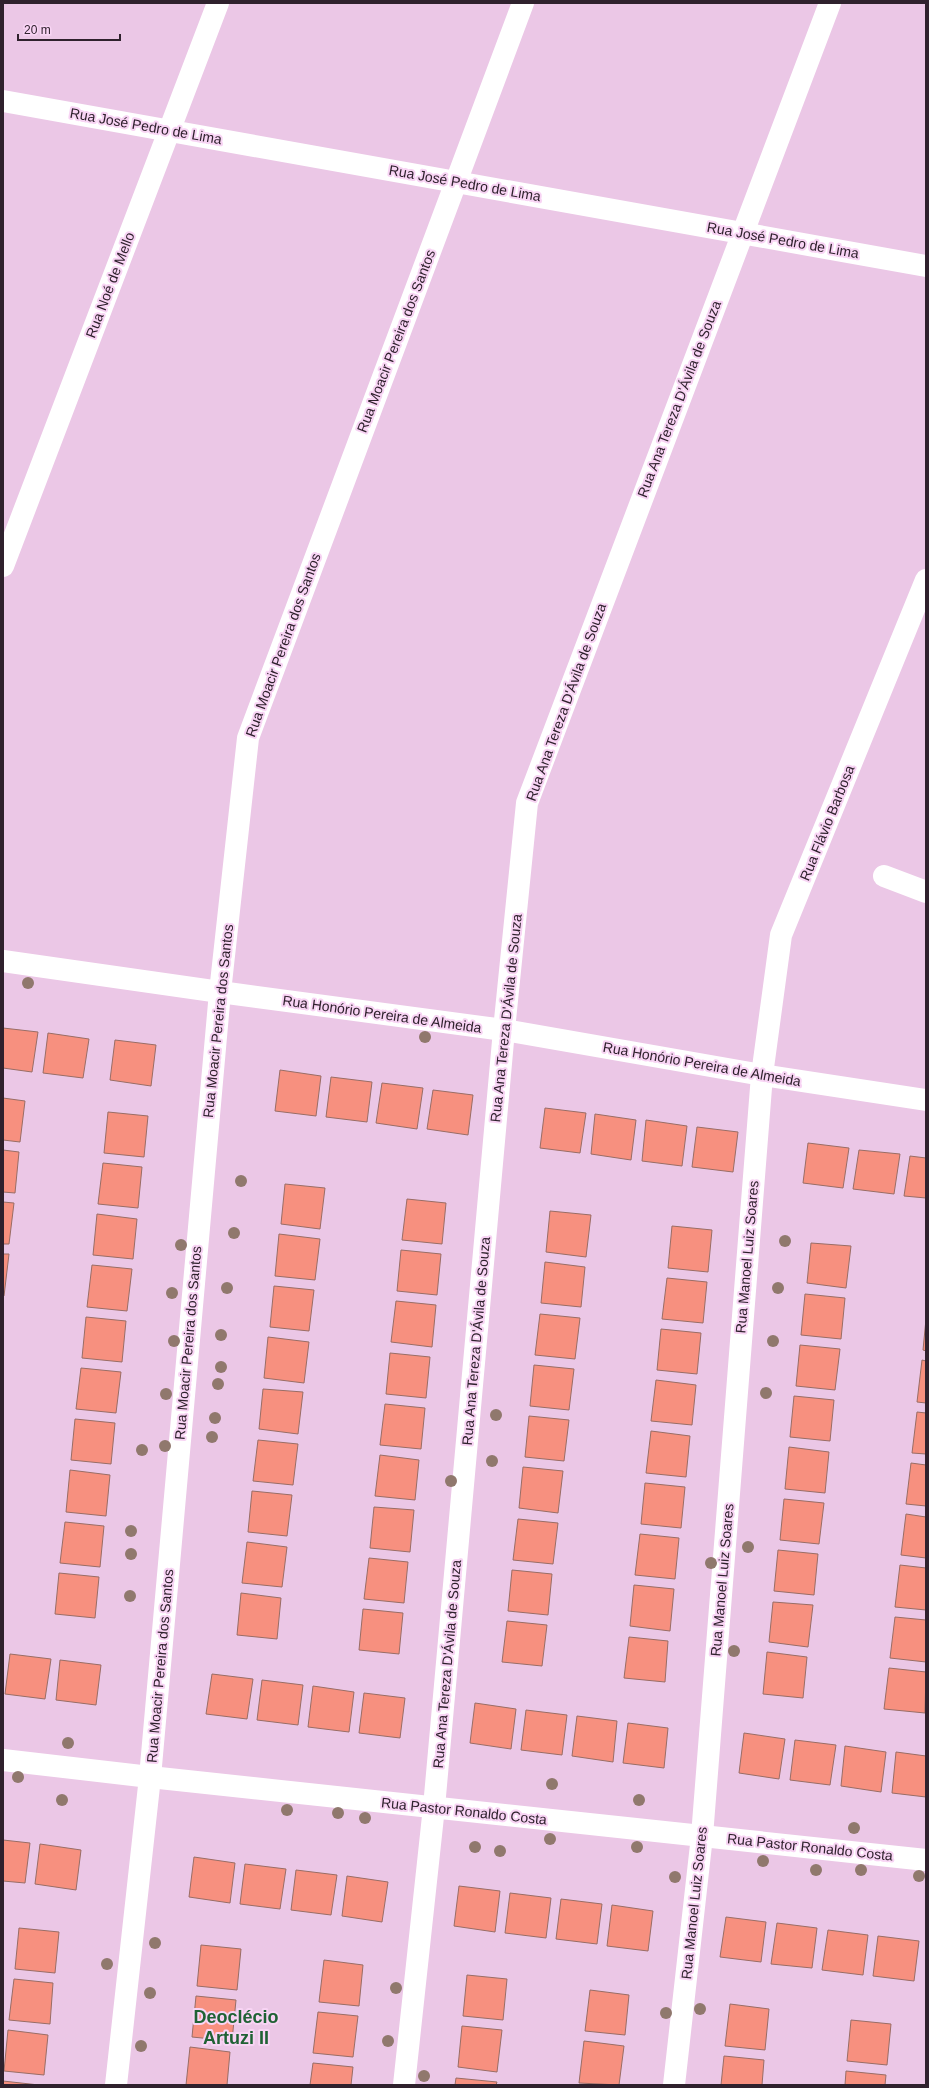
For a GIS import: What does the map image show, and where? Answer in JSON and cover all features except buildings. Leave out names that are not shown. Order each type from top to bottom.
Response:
[{"type":"street","name":"Rua Noé de Mello","points":[[3,566],[218,3]]},
{"type":"street","name":"Rua Moacir Pereira dos Santos","points":[[116,2085],[150,1777],[220,992],[248,738],[523,3]]},
{"type":"street","name":"Rua Ana Tereza D'Ávila de Souza","points":[[404,2085],[434,1807],[504,1030],[527,803],[830,3]]},
{"type":"street","name":"Rua José Pedro de Lima","points":[[3,101],[926,266]]},
{"type":"street","name":"Rua Flávio Barbosa","points":[[762,1075],[781,935],[926,580]]},
{"type":"street","points":[[884,876],[926,892]]},
{"type":"street","name":"Rua Honório Pereira de Almeida","points":[[3,960],[220,992],[504,1030],[762,1075],[926,1100]]},
{"type":"street","name":"Rua Manoel Luiz Soares","points":[[674,2085],[702,1836],[762,1075]]},
{"type":"street","name":"Rua Pastor Ronaldo Costa","points":[[3,1760],[926,1860]]},
{"type":"district","name":"Deoclécio Artuzi II","points":[[236,2027]]}]
